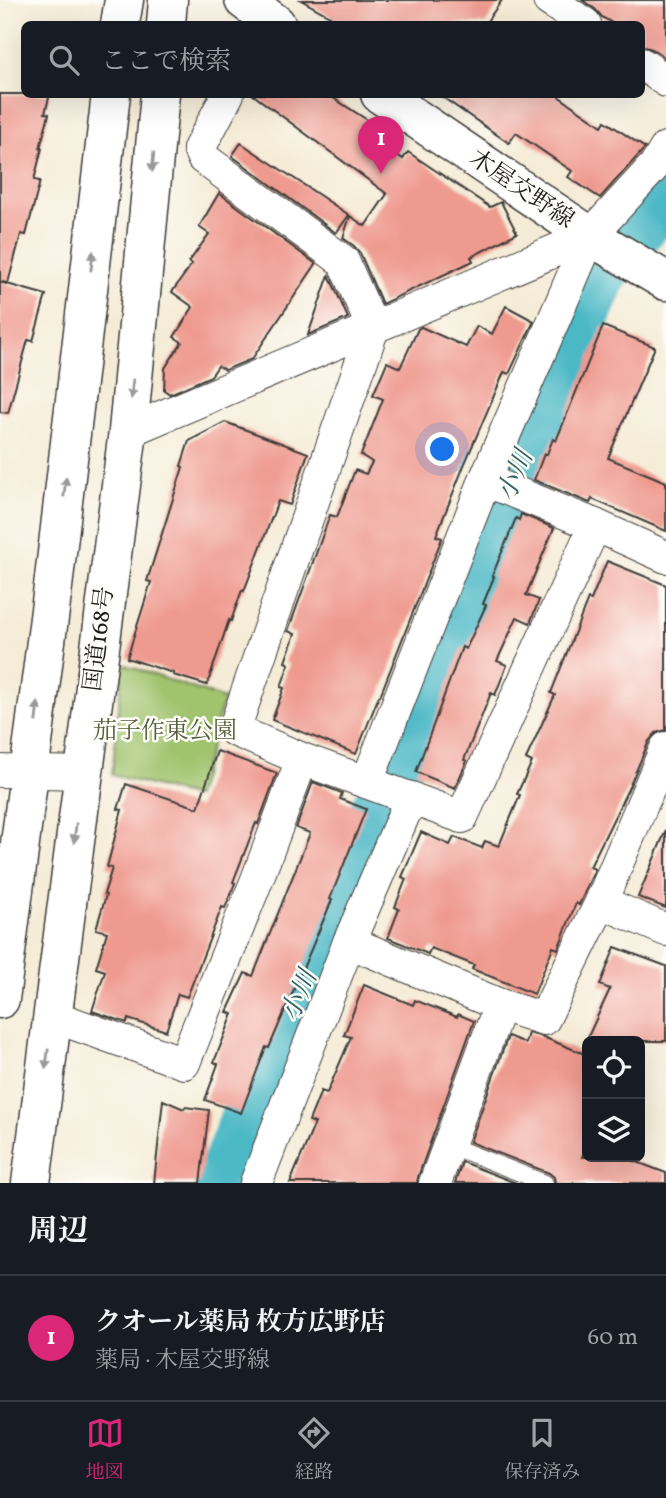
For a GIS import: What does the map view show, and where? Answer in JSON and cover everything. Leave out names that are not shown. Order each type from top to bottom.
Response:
[{"type":"main road","points":[[166,21],[169,0]]},
{"type":"main road","points":[[0,999],[15,771],[53,587],[111,98]]},
{"type":"main road","name":"国道168号","points":[[32,1183],[128,431],[160,98]]},
{"type":"main road","name":"木屋交野線","points":[[386,98],[609,247],[666,281]]},
{"type":"street","points":[[549,0],[580,21]]},
{"type":"street","points":[[645,66],[666,80]]},
{"type":"street","points":[[226,98],[199,149],[203,158],[343,261],[373,328],[234,730],[302,759],[462,817],[595,525]]},
{"type":"street","points":[[367,782],[505,488],[609,247],[666,148]]},
{"type":"street","points":[[128,431],[373,328],[609,247]]},
{"type":"street","points":[[505,488],[666,557]]},
{"type":"street","points":[[349,942],[500,1005],[544,1019],[601,902],[666,748]]},
{"type":"street","points":[[52,1016],[184,1063],[302,759]]},
{"type":"street","points":[[15,771],[83,773]]},
{"type":"street","points":[[256,1183],[349,942],[411,798]]},
{"type":"street","points":[[601,902],[666,930]]},
{"type":"street","points":[[435,1183],[500,1005]]},
{"type":"lane","points":[[449,1145],[545,1183]]},
{"type":"green space","name":"茄子作東公園","points":[[123,664],[224,699],[196,797],[112,775]]},
{"type":"building","points":[[301,0],[502,0],[487,21],[339,21]]},
{"type":"building","points":[[582,0],[666,0],[666,58],[645,47],[645,21],[609,21]]},
{"type":"building","points":[[0,94],[21,94],[21,98],[49,98],[45,113],[49,114],[34,180],[40,181],[26,235],[21,234],[8,283],[0,282]]},
{"type":"building","points":[[257,98],[333,98],[372,123],[365,133],[403,159],[408,152],[490,207],[501,202],[517,233],[471,257],[473,261],[382,304],[360,253],[343,238],[350,216],[365,226],[387,194]]},
{"type":"building","points":[[444,98],[561,98],[602,126],[605,121],[645,148],[600,198],[568,177],[572,171],[516,133],[509,143]]},
{"type":"building","points":[[241,143],[349,215],[336,233],[232,156]]},
{"type":"building","points":[[219,193],[316,264],[252,359],[225,370],[218,366],[211,376],[170,394],[164,390],[165,368],[182,342],[174,337],[193,307],[172,292],[209,234],[199,227]]},
{"type":"building","points":[[329,275],[348,318],[308,335]]},
{"type":"building","points":[[0,282],[46,295],[33,341],[28,340],[8,413],[0,412]]},
{"type":"building","points":[[506,306],[534,321],[509,374],[504,372],[465,463],[436,536],[442,538],[356,754],[272,720],[284,688],[281,687],[289,664],[285,662],[295,634],[288,631],[330,515],[337,517],[355,470],[366,474],[372,462],[361,455],[383,399],[373,395],[387,362],[400,368],[421,327],[466,347],[477,326],[492,334]]},
{"type":"building","points":[[603,326],[655,347],[608,458],[666,482],[666,531],[592,499],[590,503],[534,480],[544,454],[547,454],[553,439],[556,441]]},
{"type":"building","points":[[225,422],[308,453],[290,505],[278,501],[244,591],[242,590],[231,621],[229,620],[207,685],[127,658],[151,582],[147,581],[189,441]]},
{"type":"building","points":[[521,514],[554,528],[526,595],[539,600],[530,623],[517,617],[497,661],[507,665],[495,695],[491,693],[455,788],[416,772],[462,647],[466,649],[486,605],[483,604],[494,577],[492,576],[516,518],[519,520]]},
{"type":"building","points":[[607,561],[666,585],[666,730],[656,733],[649,741],[590,867],[595,869],[579,905],[576,903],[558,949],[553,947],[534,994],[472,969],[474,965],[431,948],[428,954],[388,938],[399,909],[395,907],[406,879],[402,877],[421,832],[450,845],[454,837],[482,848],[485,841],[499,846],[520,795],[517,794],[532,762],[526,759],[555,695],[551,693],[588,599],[591,600]]},
{"type":"building","points":[[217,751],[277,773],[187,997],[178,994],[166,1031],[128,1019],[127,1023],[92,1011],[105,971],[96,968],[107,932],[96,929],[112,868],[107,867],[122,810],[118,809],[126,784],[198,808]]},
{"type":"building","points":[[313,782],[342,793],[340,799],[366,809],[330,899],[332,900],[269,1048],[266,1047],[241,1113],[205,1100],[218,1064],[214,1062],[233,1014],[227,1012],[245,973],[253,976],[310,833],[296,828]]},
{"type":"building","points":[[666,830],[666,908],[638,897]]},
{"type":"building","points":[[615,947],[666,966],[666,1041],[645,1041],[645,1036],[588,1036],[610,989],[600,985]]},
{"type":"building","points":[[364,985],[413,1005],[415,1000],[474,1021],[417,1183],[290,1183],[315,1123],[309,1121],[321,1091],[327,1093],[351,1037],[344,1035]]},
{"type":"building","points":[[528,1033],[582,1053],[582,1162],[637,1162],[666,1173],[666,1183],[555,1183],[554,1177],[549,1173],[470,1142],[508,1036],[525,1043]]},
{"type":"building","points":[[163,1100],[184,1109],[209,1110],[200,1183],[154,1183]]},
{"type":"building","points":[[462,1162],[516,1183],[455,1183]]},
{"type":"waterway","name":"小川","points":[[392,773],[483,563],[599,277],[666,195]]},
{"type":"waterway","name":"小川","points":[[222,1183],[245,1123],[344,897],[378,808]]},
{"type":"place","name":"クオール薬局 枚方広野店","points":[[381,174]]}]
